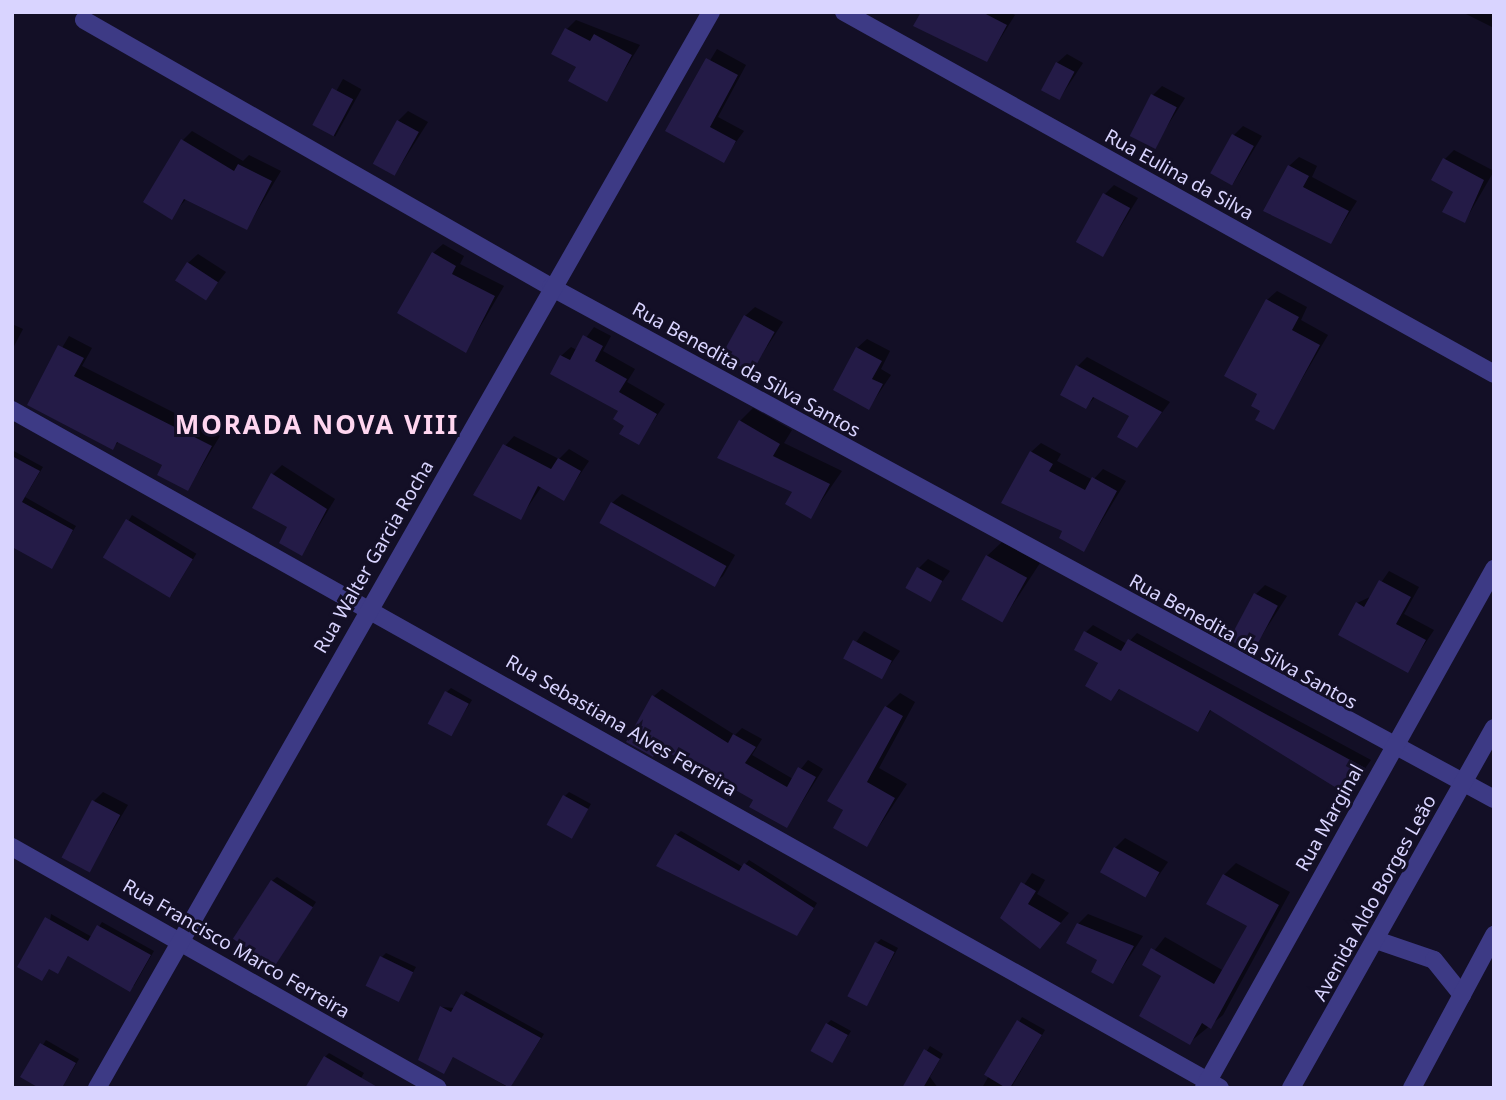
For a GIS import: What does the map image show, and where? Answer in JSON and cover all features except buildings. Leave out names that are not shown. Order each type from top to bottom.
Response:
[{"type":"street","name":"Rua Walter Garcia Rocha","points":[[96,1088],[551,287],[711,12]]},
{"type":"street","name":"Rua Eulina da Silva","points":[[844,12],[1494,374]]},
{"type":"street","name":"Rua Benedita da Silva Santos","points":[[83,20],[551,287],[1393,748],[1494,799]]},
{"type":"street","name":"Rua Sebastiana Alves Ferreira","points":[[12,410],[369,608],[1210,1086]]},
{"type":"street","name":"Rua Marginal","points":[[1210,1086],[1393,748],[1494,569]]},
{"type":"street","name":"Avenida Aldo Borges Leão","points":[[1291,1088],[1494,727]]},
{"type":"street","name":"Rua Francisco Marco Ferreira","points":[[12,847],[438,1088]]},
{"type":"street","points":[[1412,1088],[1494,935]]},
{"type":"street","points":[[1376,940],[1434,960],[1462,995]]},
{"type":"district","name":"MORADA NOVA VIII","points":[[317,425]]}]
